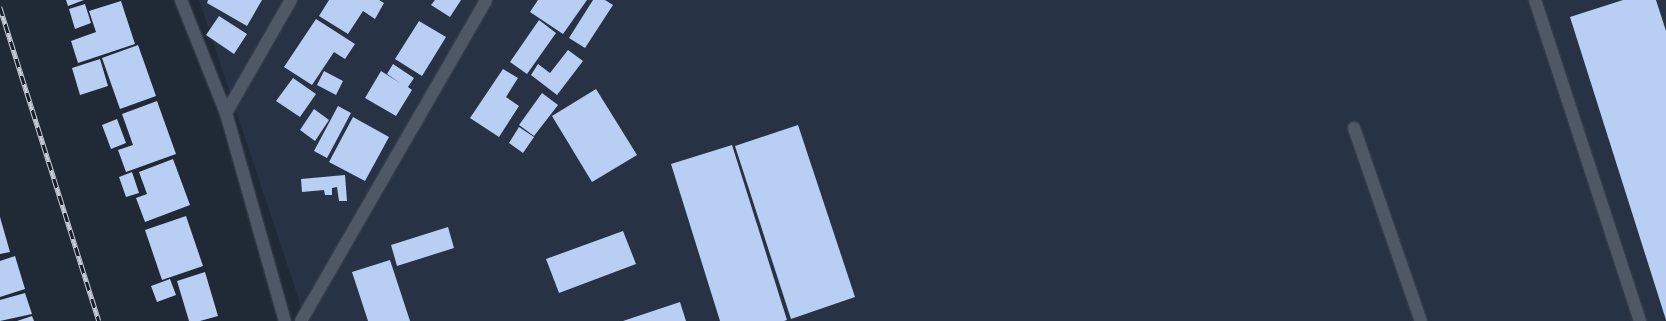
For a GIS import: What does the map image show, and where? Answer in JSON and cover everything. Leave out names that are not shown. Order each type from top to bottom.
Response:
[{"type":"street","points":[[181,0],[226,113],[285,321]]},
{"type":"street","points":[[226,113],[291,0]]},
{"type":"street","points":[[301,321],[486,0]]},
{"type":"street","points":[[1535,0],[1640,321]]},
{"type":"street","points":[[1354,128],[1422,321]]},
{"type":"shaded area","points":[[199,0],[1666,0],[1666,321],[306,321]]},
{"type":"building","points":[[66,0],[84,0],[68,6]]},
{"type":"building","points":[[208,0],[262,0],[247,26],[207,3]]},
{"type":"building","points":[[329,0],[379,0],[384,3],[375,19],[363,11],[348,34],[319,16]]},
{"type":"building","points":[[435,0],[461,0],[450,17],[431,5]]},
{"type":"building","points":[[538,0],[587,0],[563,34],[530,12]]},
{"type":"building","points":[[593,0],[605,0],[613,5],[585,48],[569,38]]},
{"type":"building","points":[[1623,0],[1656,0],[1666,31],[1666,320],[1570,17]]},
{"type":"building","points":[[121,1],[135,44],[78,63],[71,41],[96,32],[89,11]]},
{"type":"building","points":[[85,4],[91,23],[75,29],[69,9]]},
{"type":"building","points":[[219,16],[247,34],[234,54],[206,35]]},
{"type":"building","points":[[316,19],[355,44],[345,59],[334,52],[312,85],[284,67]]},
{"type":"building","points":[[539,20],[556,33],[527,74],[510,62]]},
{"type":"building","points":[[419,21],[446,37],[422,76],[395,59]]},
{"type":"building","points":[[138,45],[156,96],[120,109],[102,58]]},
{"type":"building","points":[[568,50],[583,61],[557,95],[531,75],[538,64],[550,73]]},
{"type":"building","points":[[100,59],[108,86],[80,95],[72,68]]},
{"type":"building","points":[[393,64],[414,78],[408,87],[412,90],[396,116],[365,98],[381,71],[400,83],[387,74]]},
{"type":"building","points":[[503,69],[518,78],[506,97],[519,106],[499,137],[470,118]]},
{"type":"building","points":[[324,71],[343,81],[336,95],[317,85]]},
{"type":"building","points":[[293,78],[316,94],[300,117],[276,101]]},
{"type":"building","points":[[596,89],[637,155],[592,182],[552,116]]},
{"type":"building","points":[[542,93],[558,105],[534,136],[519,125]]},
{"type":"building","points":[[157,101],[176,154],[126,172],[118,150],[133,145],[122,114]]},
{"type":"building","points":[[338,106],[351,113],[327,158],[314,151]]},
{"type":"building","points":[[314,109],[329,120],[315,141],[300,130]]},
{"type":"building","points":[[353,117],[389,137],[365,181],[329,162]]},
{"type":"building","points":[[117,119],[126,143],[111,149],[102,125]]},
{"type":"building","points":[[798,125],[855,297],[791,319],[735,146]]},
{"type":"building","points":[[519,127],[534,137],[523,153],[509,143]]},
{"type":"building","points":[[732,145],[787,320],[784,321],[720,321],[671,164]]},
{"type":"building","points":[[173,159],[190,205],[145,222],[136,198],[147,194],[139,172]]},
{"type":"building","points":[[132,172],[139,193],[126,197],[119,177]]},
{"type":"building","points":[[345,175],[347,201],[339,201],[337,187],[332,188],[332,195],[325,195],[324,190],[302,192],[301,179]]},
{"type":"building","points":[[186,216],[203,266],[162,280],[145,230]]},
{"type":"building","points":[[0,217],[10,252],[0,254]]},
{"type":"building","points":[[448,227],[454,248],[397,266],[391,245]]},
{"type":"building","points":[[623,231],[636,264],[559,293],[546,259]]},
{"type":"building","points":[[15,256],[25,289],[0,297],[0,261]]},
{"type":"building","points":[[390,260],[410,321],[368,321],[352,272]]},
{"type":"building","points":[[205,272],[218,316],[200,321],[189,321],[177,281]]},
{"type":"building","points":[[170,279],[176,295],[157,302],[151,286]]},
{"type":"building","points":[[25,293],[32,314],[0,321],[0,300]]},
{"type":"building","points":[[680,302],[686,321],[623,321]]},
{"type":"building","points":[[32,316],[34,321],[17,321]]},
{"type":"railway","points":[[0,7],[99,321]]}]
